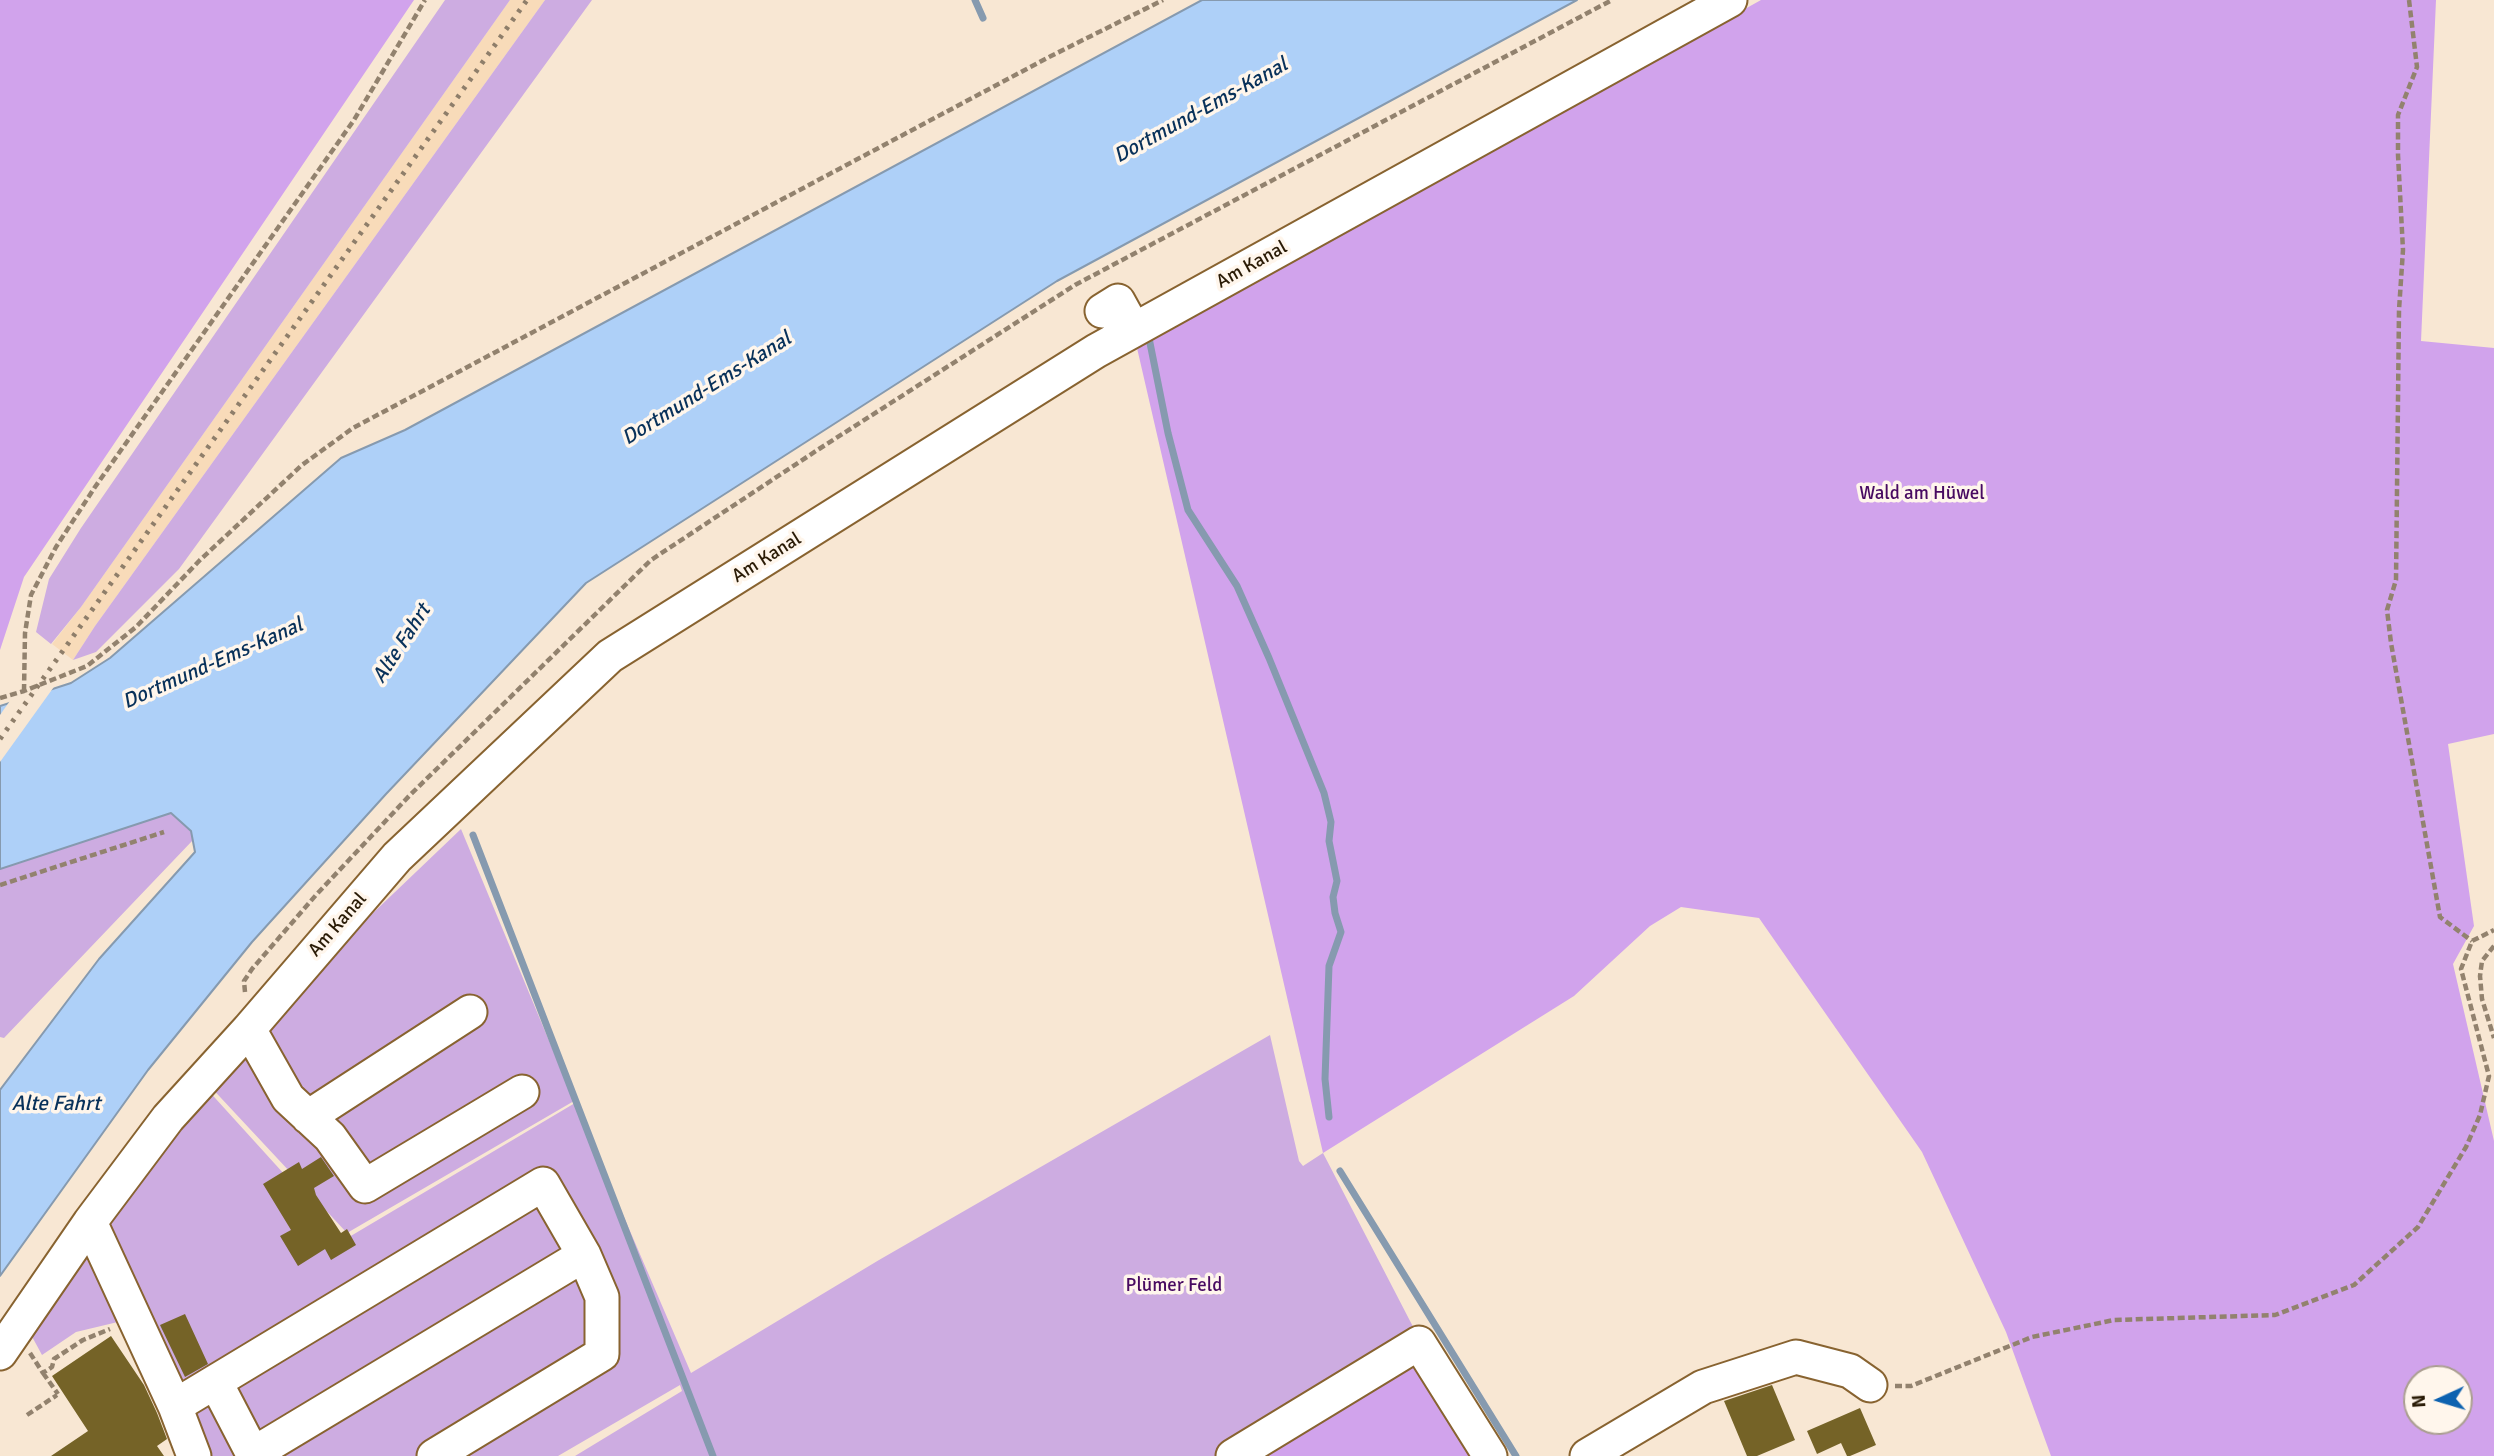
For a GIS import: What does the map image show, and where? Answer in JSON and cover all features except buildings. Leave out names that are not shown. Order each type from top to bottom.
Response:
[{"type":"street","name":"Am Kanal","points":[[6,1343],[90,1222],[168,1118],[249,1029],[397,857],[610,656],[1096,351],[1730,0]]},
{"type":"street","points":[[1102,311],[1118,302],[1134,330]]},
{"type":"street","points":[[308,1116],[470,1012]]},
{"type":"street","points":[[249,1029],[288,1098],[330,1137],[365,1186],[522,1092]]},
{"type":"street","points":[[175,1406],[543,1184],[584,1255],[602,1297],[602,1354],[434,1456]]},
{"type":"street","points":[[90,1222],[175,1406],[194,1456]]},
{"type":"street","points":[[216,1383],[253,1455],[584,1255]]},
{"type":"street","points":[[1233,1456],[1419,1343],[1490,1456]]},
{"type":"street","points":[[1587,1456],[1703,1387],[1796,1357],[1850,1371],[1870,1385]]},
{"type":"path","points":[[24,691],[25,634],[31,594],[56,547],[95,487],[354,120],[425,0]]},
{"type":"path","points":[[0,698],[87,666],[136,627],[200,560],[302,465],[353,428],[1051,56],[1163,0]]},
{"type":"path","points":[[2409,0],[2417,67],[2398,115],[2403,250],[2399,310],[2396,580],[2387,610],[2440,916],[2472,941]]},
{"type":"path","points":[[0,885],[164,832]]},
{"type":"path","points":[[1870,1385],[1910,1386],[2032,1337],[2115,1320],[2275,1315],[2354,1285],[2418,1227],[2466,1147],[2480,1115],[2492,1074],[2461,969],[2472,941],[2494,930]]},
{"type":"path","points":[[2494,946],[2482,961],[2480,976],[2483,999],[2494,1038]]},
{"type":"path","points":[[43,1373],[52,1367],[54,1359],[83,1340],[114,1327],[126,1342],[144,1338]]},
{"type":"path","points":[[6,1343],[21,1340],[58,1395],[27,1415]]},
{"type":"shaded area","points":[[510,0],[545,0],[73,660],[52,644],[81,607]]},
{"type":"green space","points":[[0,0],[414,0],[24,577],[0,650]]},
{"type":"green space","points":[[445,0],[510,0],[81,607],[51,644],[36,632],[49,579],[81,528]]},
{"type":"green space","points":[[545,0],[592,0],[179,569],[96,652],[73,660],[95,626]]},
{"type":"green space","name":"Wald am Hüwel","points":[[1761,0],[2436,0],[2421,341],[2494,348],[2494,734],[2448,744],[2474,926],[2453,964],[2494,1141],[2494,1456],[2051,1456],[2006,1332],[1922,1152],[1759,918],[1681,907],[1650,926],[1574,996],[1323,1153],[1137,348]]},
{"type":"green space","points":[[171,813],[191,831],[193,840],[4,1038],[0,1037],[0,869]]},
{"type":"green space","points":[[461,829],[574,1101],[347,1233],[207,1083],[261,1020]]},
{"type":"green space","name":"Plümer Feld","points":[[1270,1035],[1299,1161],[1303,1166],[1323,1153],[1480,1456],[575,1456],[682,1391],[680,1385],[558,1456],[196,1456],[101,1235],[206,1088],[344,1240],[575,1103],[691,1373],[879,1260]]},
{"type":"green space","points":[[85,1250],[122,1321],[76,1332],[42,1355],[29,1331]]},
{"type":"green space","points":[[1418,1348],[1485,1456],[1240,1456]]},
{"type":"water","points":[[1202,0],[1577,0],[1057,281],[586,583],[386,794],[252,942],[148,1070],[0,1276],[0,1090],[99,959],[195,852],[191,831],[171,813],[0,869],[0,706],[71,683],[110,658],[341,458],[405,430]]},
{"type":"pier","points":[[56,684],[0,762],[0,715],[12,698]]},
{"type":"waterway","points":[[975,0],[983,18]]},
{"type":"waterway","points":[[1149,338],[1168,433],[1188,510],[1237,586],[1324,793],[1331,822],[1329,841],[1337,881],[1333,897],[1341,932],[1329,966],[1325,1079],[1329,1117]]},
{"type":"waterway","points":[[473,835],[713,1456]]},
{"type":"waterway","points":[[1340,1171],[1516,1456]]},
{"type":"railway","points":[[0,739],[527,0]]},
{"type":"water label","name":"Dortmund-Ems-Kanal","points":[[1201,111]]},
{"type":"water label","name":"Dortmund-Ems-Kanal","points":[[707,389]]},
{"type":"water label","name":"Alte Fahrt","points":[[402,644]]},
{"type":"water label","name":"Dortmund-Ems-Kanal","points":[[213,664]]},
{"type":"water label","name":"Alte Fahrt","points":[[56,1104]]}]
